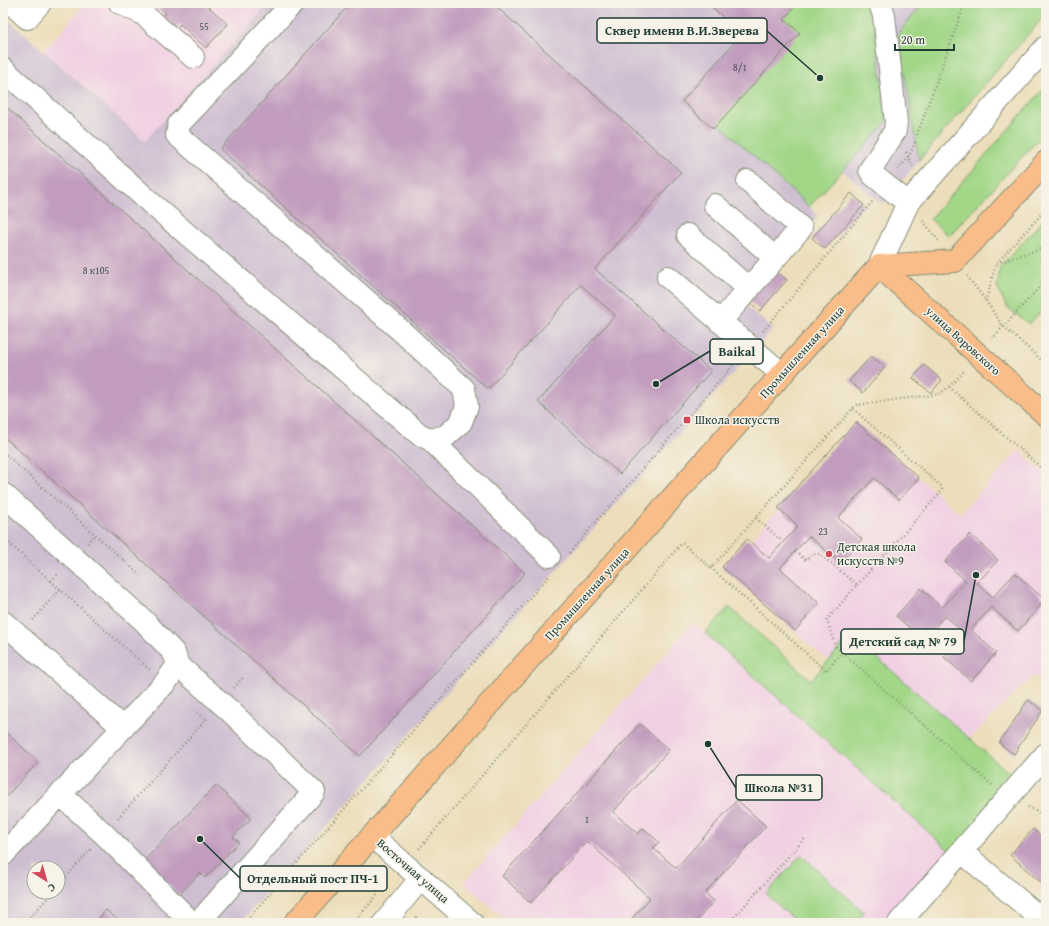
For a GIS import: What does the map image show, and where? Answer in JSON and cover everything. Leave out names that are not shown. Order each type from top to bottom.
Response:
[{"type":"main road","points":[[879,266],[955,261],[1046,162]]},
{"type":"main road","name":"улица Воровского","points":[[879,266],[1046,415]]},
{"type":"main road","name":"Промышленная улица","points":[[295,923],[879,266]]},
{"type":"street","points":[[11,3],[33,10]]},
{"type":"street","points":[[120,3],[143,14],[193,57]]},
{"type":"street","points":[[293,3],[179,124],[177,135],[400,329],[464,389],[468,406],[461,422],[446,436],[431,440]]},
{"type":"street","points":[[887,8],[896,122],[895,131],[870,170],[873,175],[908,203]]},
{"type":"street","points":[[879,266],[908,203],[1046,47]]},
{"type":"street","points":[[3,69],[152,204],[337,365],[419,434],[431,440],[554,563]]},
{"type":"street","points":[[720,322],[800,228],[748,181]]},
{"type":"street","points":[[715,205],[775,258]]},
{"type":"street","points":[[688,235],[749,289]]},
{"type":"street","points":[[668,277],[782,374]]},
{"type":"street","points":[[3,494],[143,620],[174,653],[178,665],[314,792],[198,923]]},
{"type":"street","points":[[3,622],[123,728]]},
{"type":"street","points":[[3,855],[165,683],[178,665]]},
{"type":"street","points":[[898,923],[1046,754]]},
{"type":"street","points":[[60,794],[104,834],[192,923]]},
{"type":"street","name":"Восточная улица","points":[[372,836],[472,923]]},
{"type":"street","points":[[961,851],[1046,923]]},
{"type":"street","points":[[384,923],[413,871]]},
{"type":"path","points":[[244,923],[554,563],[750,347],[886,186]]},
{"type":"path","points":[[1046,209],[996,264],[986,301],[1003,326],[1046,364]]},
{"type":"path","points":[[996,264],[1046,247]]},
{"type":"path","points":[[711,568],[856,405],[940,394],[949,387],[1046,280]]},
{"type":"path","points":[[949,387],[1046,472]]},
{"type":"path","points":[[853,408],[942,487],[942,491],[827,620],[835,646],[1007,798]]},
{"type":"path","points":[[3,452],[140,575]]},
{"type":"path","points":[[756,518],[783,542]]},
{"type":"path","points":[[3,538],[165,683]]},
{"type":"path","points":[[413,871],[682,543],[826,671],[842,652]]},
{"type":"path","points":[[795,552],[806,560],[813,554],[820,554],[857,585]]},
{"type":"path","points":[[19,636],[60,589]]},
{"type":"path","points":[[66,877],[243,677]]},
{"type":"path","points":[[194,709],[206,720]]},
{"type":"path","points":[[729,923],[806,837]]},
{"type":"path","points":[[25,923],[45,900]]},
{"type":"shaded area","points":[[86,3],[269,3],[145,141],[44,51]]},
{"type":"shaded area","points":[[269,3],[1046,3],[1046,14],[882,204],[842,170],[809,207],[818,216],[743,303],[773,329],[240,923],[3,923],[3,15],[145,141]]},
{"type":"shaded area","points":[[856,422],[960,514],[1019,450],[1046,475],[1046,685],[1034,675],[969,739],[852,635],[828,661],[722,567],[747,539],[750,541]]},
{"type":"shaded area","points":[[693,623],[953,854],[893,923],[510,923],[464,883]]},
{"type":"green space","points":[[798,3],[871,3],[887,122],[809,207],[718,123],[784,19]]},
{"type":"green space","points":[[924,3],[1044,3],[1046,5],[1046,14],[919,160],[898,33]]},
{"type":"green space","points":[[1046,86],[1046,131],[949,236],[930,219]]},
{"type":"green space","points":[[1046,217],[1046,306],[1029,324],[1007,307],[997,287],[1000,267]]},
{"type":"green space","points":[[729,607],[811,680],[851,635],[1017,780],[953,854],[705,633]]},
{"type":"green space","points":[[801,855],[864,912],[855,923],[798,923],[766,894]]},
{"type":"building","points":[[155,3],[204,3],[228,24],[206,48],[180,24],[177,28],[163,16],[166,13]]},
{"type":"building","points":[[351,3],[492,3],[681,172],[595,269],[711,371],[620,474],[538,402],[615,315],[581,285],[488,389],[220,149]]},
{"type":"building","points":[[707,3],[798,3],[784,19],[800,33],[713,129],[682,101],[742,34]]},
{"type":"building","points":[[3,104],[525,573],[360,756],[3,436]]},
{"type":"building","points":[[851,193],[864,205],[825,249],[812,238]]},
{"type":"building","points":[[774,269],[787,280],[760,311],[747,299]]},
{"type":"building","points":[[871,356],[885,367],[863,393],[849,381]]},
{"type":"building","points":[[924,365],[942,380],[931,393],[913,378]]},
{"type":"building","points":[[856,422],[919,478],[899,500],[874,478],[838,518],[862,539],[840,563],[809,536],[780,568],[819,603],[795,631],[722,567],[747,539],[769,558],[798,526],[778,508]]},
{"type":"building","points":[[970,534],[998,560],[977,583],[993,597],[1015,573],[1045,600],[1018,631],[991,607],[971,630],[996,653],[971,681],[944,657],[965,634],[945,616],[923,640],[896,616],[921,588],[942,608],[966,581],[945,562]]},
{"type":"building","points":[[1028,700],[1043,710],[1014,754],[999,743]]},
{"type":"building","points":[[640,724],[669,750],[613,812],[638,834],[643,828],[659,842],[653,848],[676,868],[737,800],[766,826],[705,893],[714,901],[695,923],[628,923],[650,898],[587,841],[531,903],[502,876]]},
{"type":"building","points":[[3,729],[38,762],[3,800]]},
{"type":"building","points":[[216,785],[251,818],[233,837],[239,842],[205,878],[200,873],[180,894],[144,861]]},
{"type":"building","points":[[1033,829],[1046,840],[1046,887],[1010,855]]},
{"type":"building","points":[[106,910],[121,923],[95,923]]},
{"type":"place","name":"Сквер имени В.И.Зверева","points":[[820,78]]},
{"type":"place","name":"Baikal","points":[[656,384]]},
{"type":"place","name":"Школа искусств","points":[[687,420]]},
{"type":"place","name":"Детская школа искусств №9","points":[[829,554]]},
{"type":"place","name":"Детский сад № 79","points":[[976,575]]},
{"type":"place","name":"Школа №31","points":[[708,744]]},
{"type":"place","name":"Отдельный пост ПЧ-1","points":[[200,839]]}]
